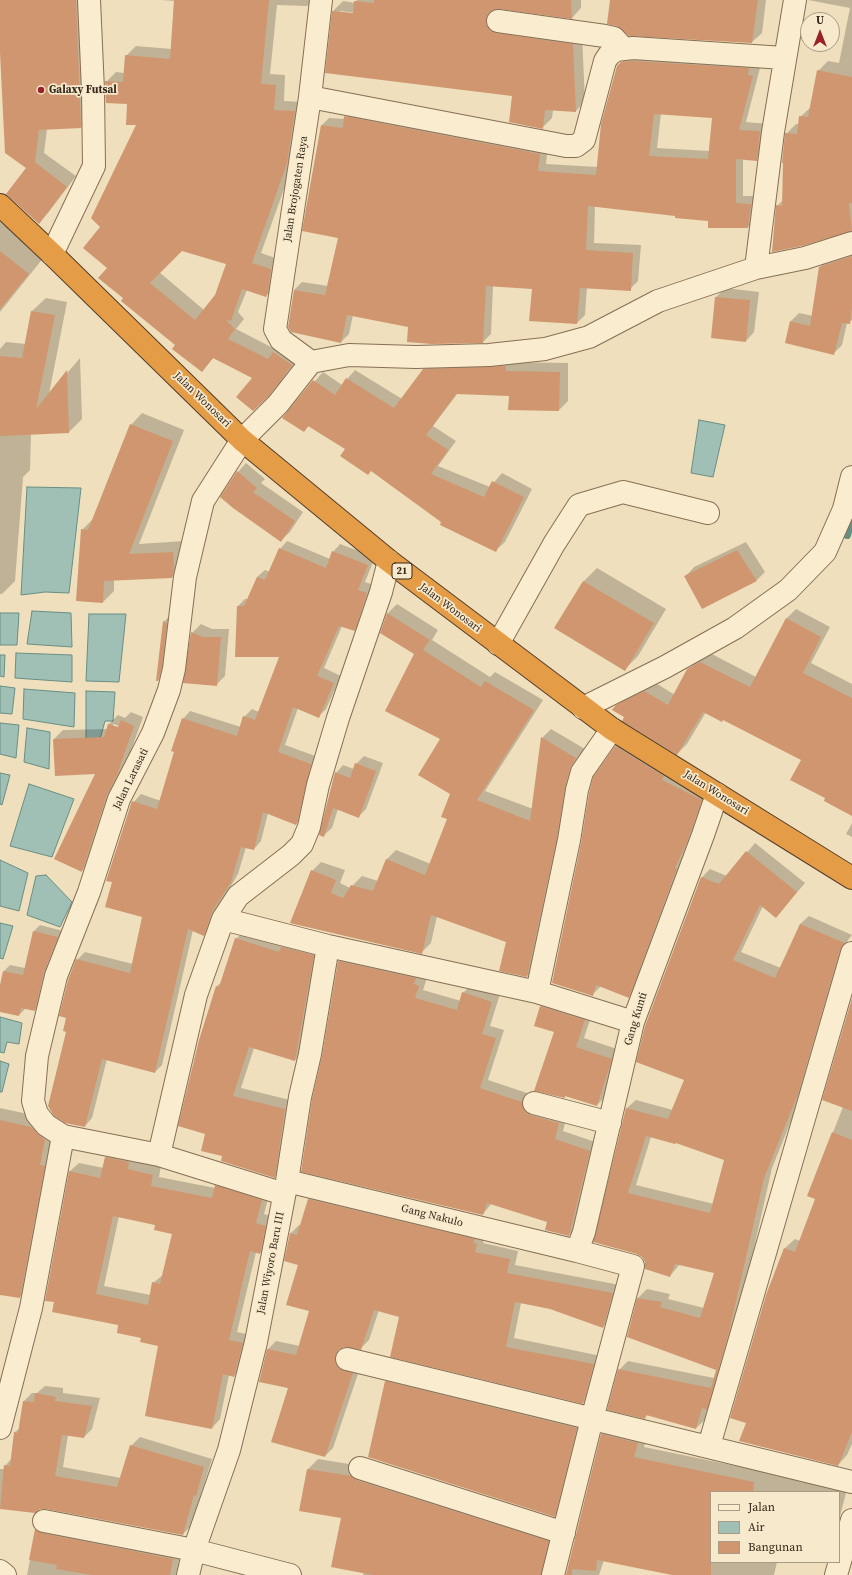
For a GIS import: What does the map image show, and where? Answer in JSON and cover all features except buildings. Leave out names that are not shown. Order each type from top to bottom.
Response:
[{"type":"highway","name":"Jalan Wonosari","points":[[0,205],[242,440],[389,561],[612,729],[852,878]]},
{"type":"street","points":[[52,254],[94,166],[93,90],[89,0]]},
{"type":"street","name":"Jalan Brojogaten Raya","points":[[311,362],[281,340],[275,329],[310,97],[321,0]]},
{"type":"street","points":[[756,268],[773,132],[794,0]]},
{"type":"street","points":[[498,21],[605,36],[614,38],[623,48]]},
{"type":"street","points":[[310,97],[566,146],[576,146],[584,140],[605,61],[609,54],[623,48],[784,58]]},
{"type":"street","points":[[311,362],[349,355],[416,357],[489,355],[546,349],[589,337],[658,301],[756,268],[805,258],[852,243]]},
{"type":"street","name":"Jalan Larasati","points":[[63,1136],[46,1125],[37,1114],[33,1101],[37,1056],[56,976],[89,892],[119,799],[153,733],[169,690],[174,669],[185,577],[203,501],[242,440],[278,404],[311,362]]},
{"type":"street","points":[[583,708],[665,667],[735,628],[788,590],[825,552],[844,509],[852,477]]},
{"type":"street","points":[[498,644],[554,544],[579,505],[623,492],[708,513]]},
{"type":"street","points":[[159,1155],[196,995],[223,919],[238,896],[291,855],[302,844],[309,826],[318,785],[336,726],[381,592],[389,561]]},
{"type":"street","points":[[537,992],[569,840],[577,790],[582,772],[612,729]]},
{"type":"street","name":"Gang Kunti","points":[[577,1251],[584,1232],[633,1022],[703,835],[716,794]]},
{"type":"street","points":[[223,919],[328,946],[537,992],[633,1022]]},
{"type":"street","name":"Jalan Wiyoro Baru III","points":[[188,1575],[194,1550],[229,1450],[256,1342],[286,1188],[300,1097],[310,1054],[328,946]]},
{"type":"street","points":[[709,1446],[852,953]]},
{"type":"street","points":[[534,1103],[610,1122]]},
{"type":"street","points":[[0,1428],[31,1308],[63,1136]]},
{"type":"street","name":"Gang Nakulo","points":[[63,1136],[159,1155],[286,1188],[577,1251],[634,1266],[592,1418]]},
{"type":"street","points":[[347,1358],[852,1482]]},
{"type":"street","points":[[553,1575],[592,1418]]},
{"type":"street","points":[[360,1468],[564,1533]]},
{"type":"street","points":[[840,1561],[852,1520]]},
{"type":"street","points":[[44,1521],[194,1550],[290,1575]]},
{"type":"street","points":[[836,1575],[839,1563]]},
{"type":"street","points":[[0,1571],[6,1575]]},
{"type":"water","points":[[699,420],[725,425],[713,477],[691,473]]},
{"type":"water","points":[[27,487],[81,488],[69,593],[45,592],[21,595]]},
{"type":"water","points":[[32,611],[71,613],[72,647],[27,644]]},
{"type":"water","points":[[0,613],[19,613],[17,645],[0,645]]},
{"type":"water","points":[[89,614],[126,614],[119,682],[86,681]]},
{"type":"water","points":[[16,653],[72,655],[72,682],[15,678]]},
{"type":"water","points":[[0,655],[5,655],[4,677],[0,676]]},
{"type":"water","points":[[0,686],[15,688],[12,714],[0,713]]},
{"type":"water","points":[[24,689],[75,693],[74,727],[23,719]]},
{"type":"water","points":[[86,691],[115,692],[113,721],[105,721],[100,739],[86,744]]},
{"type":"water","points":[[0,723],[19,725],[16,758],[0,754]]},
{"type":"water","points":[[27,728],[50,732],[49,769],[24,762]]},
{"type":"water","points":[[0,773],[10,775],[2,805],[0,804]]},
{"type":"water","points":[[29,784],[74,799],[52,857],[10,846]]},
{"type":"water","points":[[0,860],[28,873],[19,911],[0,906]]},
{"type":"water","points":[[46,875],[72,902],[60,927],[27,915],[36,876]]},
{"type":"water","points":[[0,923],[13,926],[3,959],[0,958]]},
{"type":"water","points":[[0,1017],[22,1023],[19,1044],[7,1042],[4,1053],[0,1052]]},
{"type":"water","points":[[0,1061],[9,1064],[2,1092],[0,1092]]},
{"type":"waterway","points":[[847,535],[852,518]]},
{"type":"place","name":"Galaxy Futsal","points":[[41,90]]}]
